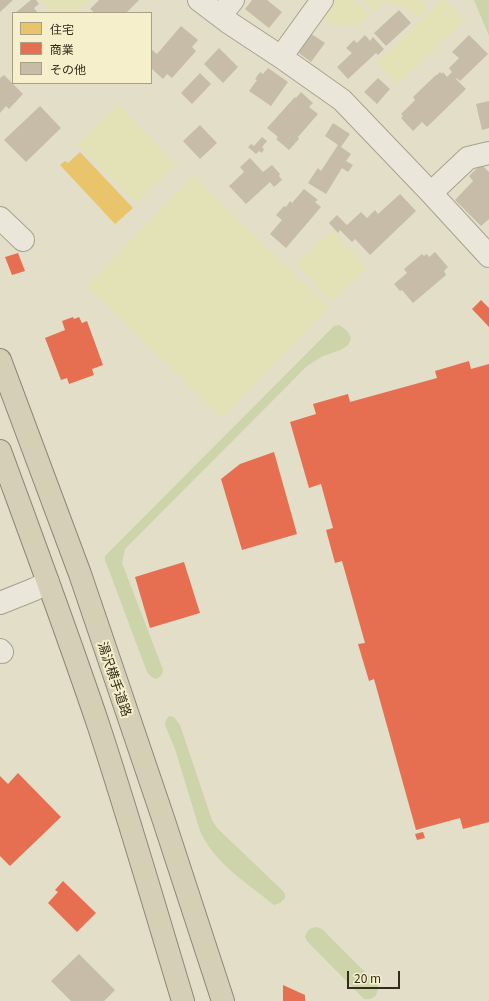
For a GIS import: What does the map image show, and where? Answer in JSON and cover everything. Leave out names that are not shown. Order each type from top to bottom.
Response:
[{"type":"highway","name":"湯沢横手道路","points":[[0,360],[80,574],[163,818],[223,1001]]},
{"type":"highway","points":[[0,451],[98,724],[183,1001]]},
{"type":"street","points":[[198,0],[227,8],[281,57],[342,100],[489,256]]},
{"type":"street","points":[[281,57],[322,0]]},
{"type":"street","points":[[431,193],[468,158],[489,153]]},
{"type":"street","points":[[0,218],[23,240]]},
{"type":"street","points":[[0,603],[36,589],[48,582]]},
{"type":"shaded area","points":[[41,0],[90,0],[79,10],[81,12],[50,12]]},
{"type":"shaded area","points":[[336,0],[354,0],[370,15],[358,26],[335,24],[323,19]]},
{"type":"shaded area","points":[[363,0],[422,0],[427,5],[420,17],[387,1],[374,12]]},
{"type":"shaded area","points":[[441,0],[445,0],[465,20],[397,85],[376,63]]},
{"type":"shaded area","points":[[117,104],[176,164],[136,203],[77,144]]},
{"type":"shaded area","points":[[193,176],[329,307],[222,418],[86,286]]},
{"type":"shaded area","points":[[332,230],[367,268],[331,302],[296,264]]},
{"type":"green space","points":[[474,0],[489,0],[489,36]]},
{"type":"green space","points":[[339,325],[346,330],[351,339],[348,345],[341,350],[323,356],[307,366],[125,549],[122,563],[163,669],[159,678],[157,679],[150,676],[147,672],[105,560],[105,556],[334,326]]},
{"type":"green space","points":[[169,716],[174,717],[180,725],[212,820],[217,828],[282,890],[285,894],[285,898],[280,903],[274,905],[243,881],[223,863],[206,843],[200,831],[175,749],[165,725]]},
{"type":"green space","points":[[316,927],[322,929],[378,985],[377,992],[373,998],[364,999],[307,941],[305,937],[308,931]]},
{"type":"building: 住宅","points":[[80,152],[133,208],[115,224],[60,165],[65,161],[68,163]]},
{"type":"building: 商業","points":[[18,253],[25,271],[12,275],[5,257]]},
{"type":"building: 商業","points":[[481,300],[489,308],[489,327],[472,309]]},
{"type":"building: 商業","points":[[73,317],[74,319],[79,317],[82,323],[87,321],[103,365],[92,369],[94,375],[69,384],[67,378],[61,380],[45,338],[65,330],[62,321]]},
{"type":"building: 商業","points":[[469,361],[471,369],[489,364],[489,822],[463,829],[460,818],[416,830],[374,679],[369,681],[358,644],[365,643],[342,561],[335,563],[326,530],[333,528],[321,484],[309,488],[290,422],[316,414],[313,404],[348,394],[350,402],[437,378],[435,371]]},
{"type":"building: 商業","points":[[274,452],[297,534],[242,550],[221,479],[240,464]]},
{"type":"building: 商業","points":[[184,562],[200,613],[150,628],[135,577]]},
{"type":"building: 商業","points":[[18,773],[61,817],[10,866],[0,856],[0,776],[8,784]]},
{"type":"building: 商業","points":[[423,832],[425,838],[417,840],[415,834]]},
{"type":"building: 商業","points":[[63,881],[96,913],[77,932],[48,903],[58,892],[55,890]]},
{"type":"building: 商業","points":[[283,985],[305,995],[305,1001],[283,1001]]},
{"type":"building: その他","points":[[0,0],[13,0],[0,12]]},
{"type":"building: その他","points":[[31,0],[36,0],[39,4],[34,8],[37,12],[16,12]]},
{"type":"building: その他","points":[[99,0],[139,0],[127,12],[94,12],[90,9]]},
{"type":"building: その他","points":[[252,0],[267,0],[282,12],[269,28],[245,9]]},
{"type":"building: その他","points":[[399,10],[411,23],[386,46],[374,33]]},
{"type":"building: その他","points":[[181,26],[198,40],[192,47],[196,51],[172,78],[167,74],[163,79],[152,69],[152,50],[157,54]]},
{"type":"building: その他","points":[[310,33],[325,43],[311,62],[296,51]]},
{"type":"building: その他","points":[[365,35],[370,41],[373,37],[384,49],[378,55],[376,53],[348,79],[337,67],[352,53],[346,48],[354,40],[357,43]]},
{"type":"building: その他","points":[[469,35],[488,54],[460,81],[457,78],[456,79],[466,89],[427,127],[422,122],[413,131],[401,118],[403,116],[401,114],[415,100],[413,97],[436,75],[440,72],[442,74],[443,72],[447,77],[452,72],[449,68],[459,58],[452,52]]},
{"type":"building: その他","points":[[219,48],[238,67],[223,83],[204,64]]},
{"type":"building: その他","points":[[268,68],[288,82],[271,106],[249,91],[257,80],[255,79],[260,72],[263,74]]},
{"type":"building: その他","points":[[200,73],[211,84],[192,104],[181,93]]},
{"type":"building: その他","points":[[4,75],[23,94],[9,109],[6,106],[0,113],[0,78]]},
{"type":"building: その他","points":[[378,78],[390,89],[377,104],[364,92]]},
{"type":"building: その他","points":[[301,92],[313,103],[309,107],[318,114],[289,150],[276,139],[278,137],[267,128]]},
{"type":"building: その他","points":[[489,101],[489,128],[482,130],[476,104]]},
{"type":"building: その他","points":[[40,106],[61,128],[26,162],[4,140]]},
{"type":"building: その他","points":[[333,123],[350,134],[341,147],[351,154],[346,161],[353,165],[348,172],[342,168],[326,194],[308,183],[318,168],[321,171],[338,145],[325,136]]},
{"type":"building: その他","points":[[200,125],[217,143],[200,159],[183,141]]},
{"type":"building: その他","points":[[262,137],[267,141],[262,147],[264,149],[262,153],[259,151],[256,154],[248,147],[251,144],[254,146]]},
{"type":"building: その他","points":[[250,158],[263,172],[272,165],[280,174],[279,176],[282,180],[274,187],[270,182],[246,204],[229,186],[244,172],[240,167]]},
{"type":"building: その他","points":[[481,164],[489,172],[489,219],[481,226],[455,200],[473,181],[469,176]]},
{"type":"building: その他","points":[[304,189],[318,200],[315,202],[321,207],[286,248],[270,234],[282,220],[276,215],[284,206],[286,207],[290,201],[292,203]]},
{"type":"building: その他","points":[[400,194],[416,211],[370,255],[355,239],[352,242],[340,230],[338,233],[329,223],[337,215],[347,225],[361,212],[367,218],[375,210],[378,214]]},
{"type":"building: その他","points":[[435,252],[448,267],[444,271],[446,275],[413,303],[402,290],[400,291],[394,284],[407,273],[404,269],[422,254],[424,256],[427,254],[429,257]]},
{"type":"building: その他","points":[[79,954],[115,990],[104,1001],[71,1001],[51,981]]}]
